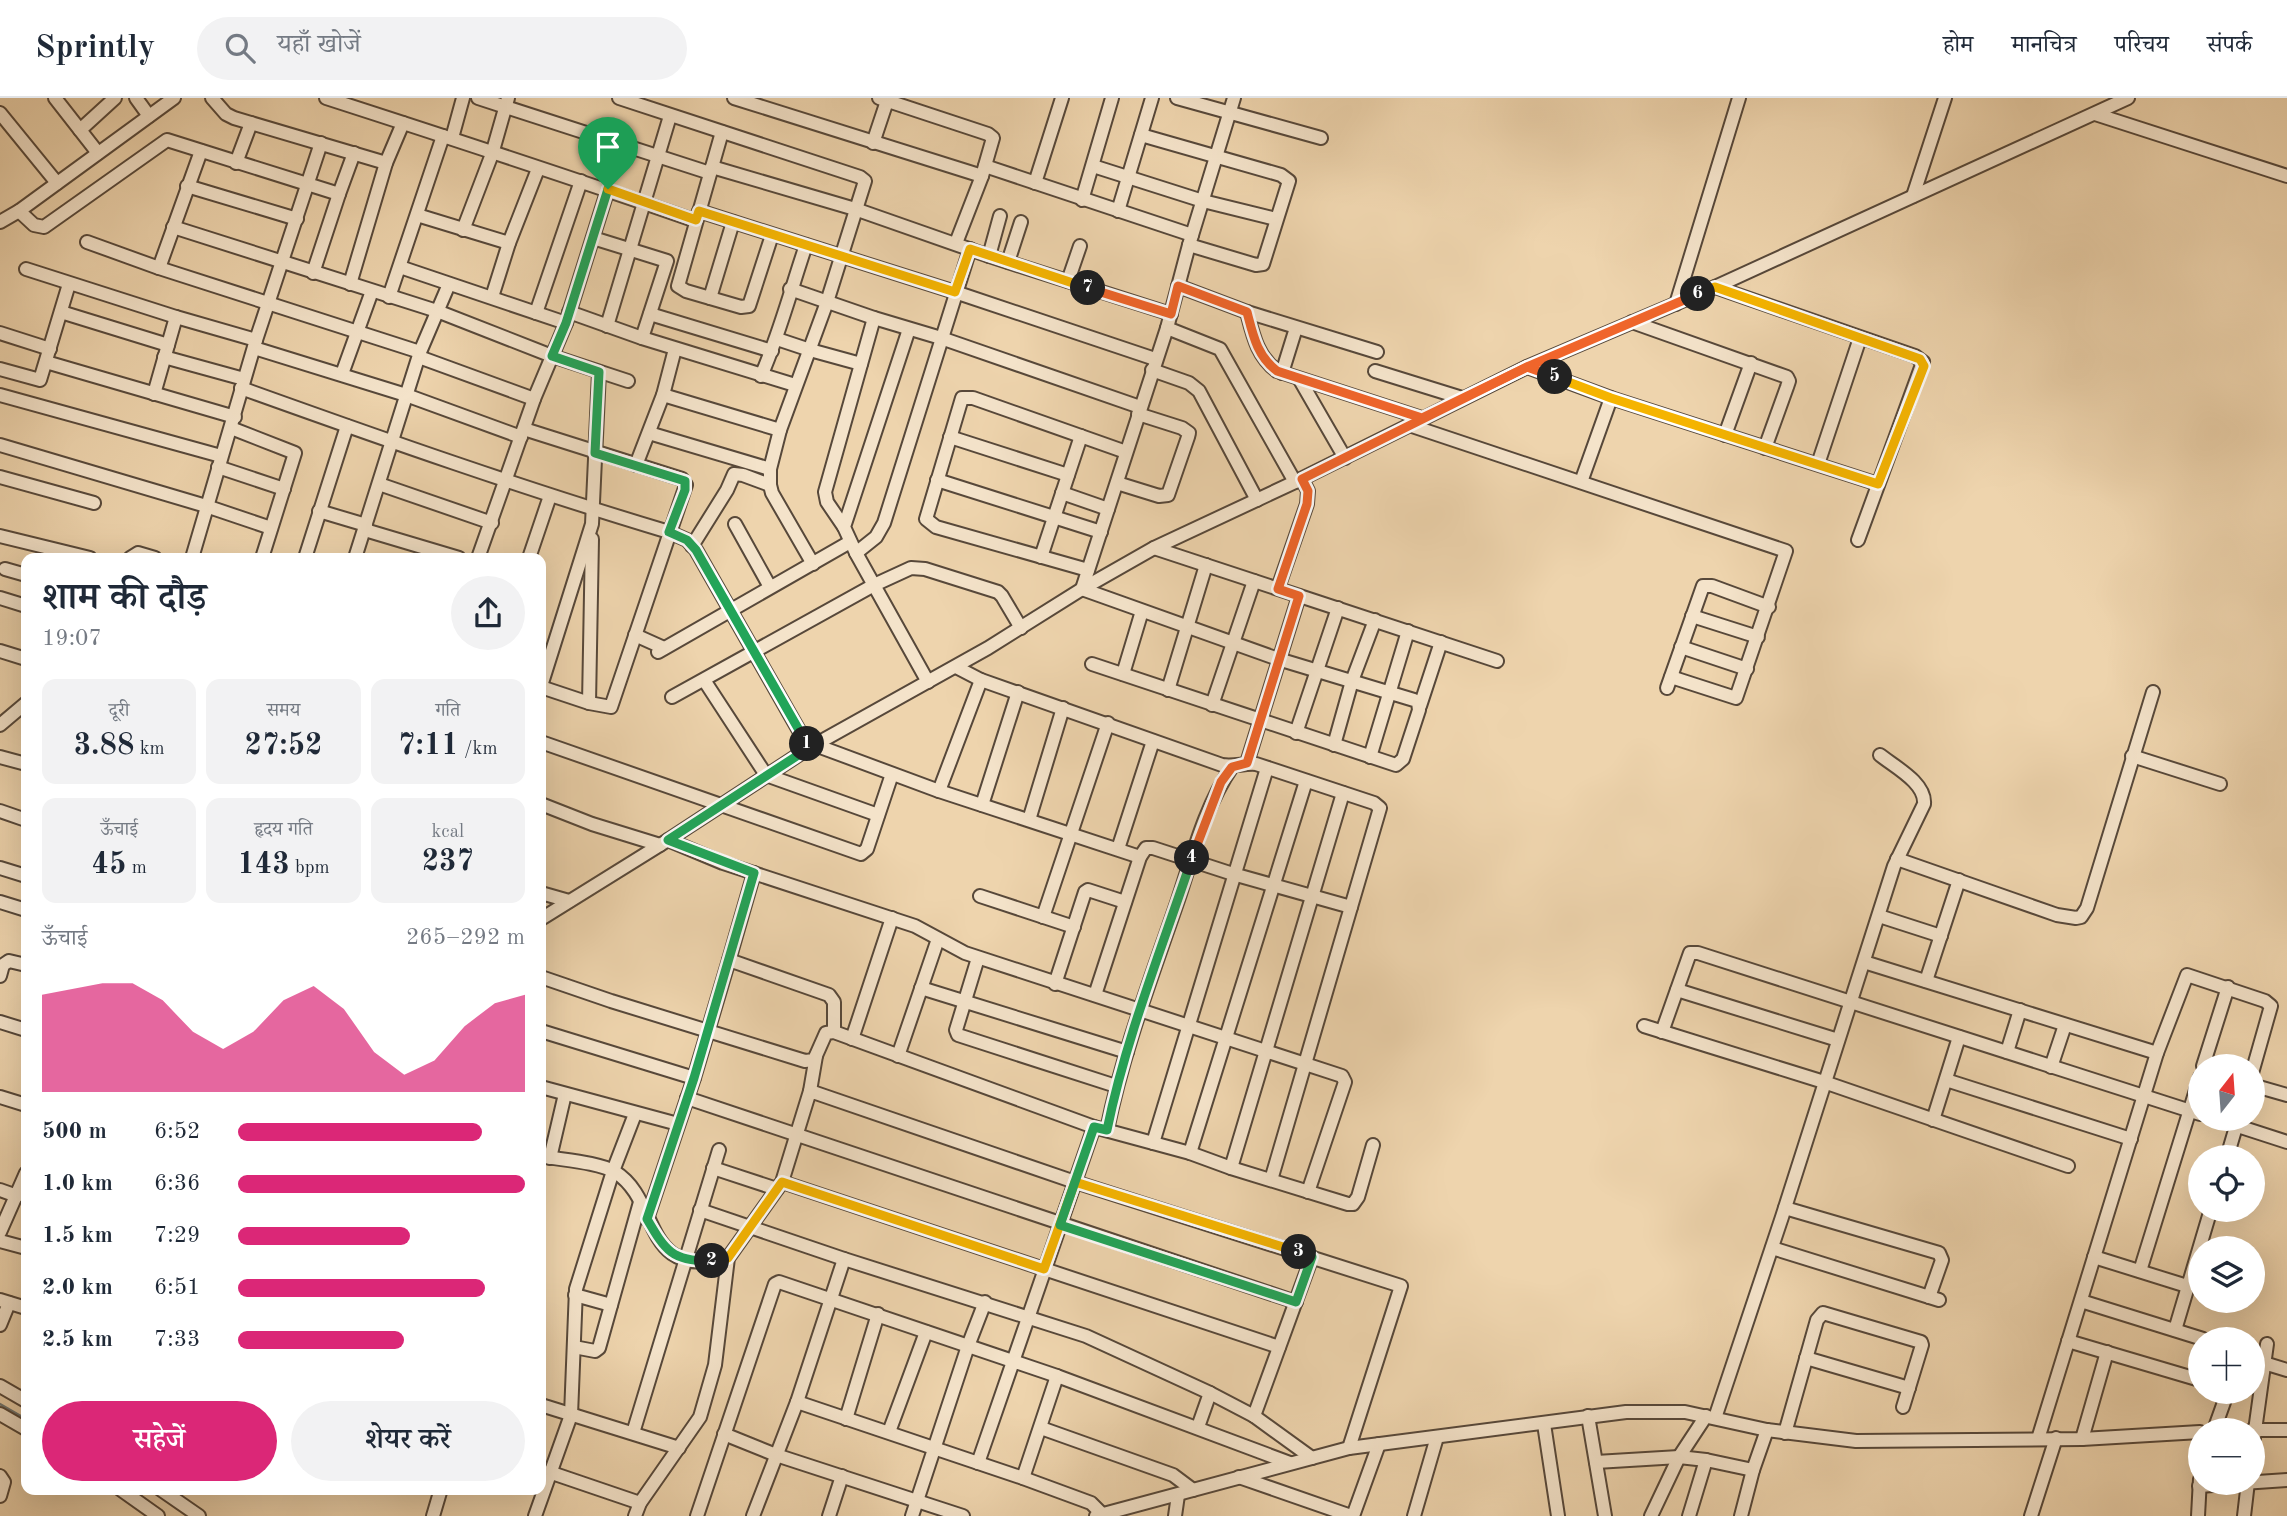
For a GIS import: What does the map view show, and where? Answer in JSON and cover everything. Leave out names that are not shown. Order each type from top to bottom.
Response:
[{"type":"street","points":[[55,98],[98,153]]},
{"type":"street","points":[[136,98],[149,116]]},
{"type":"street","points":[[0,222],[174,98]]},
{"type":"street","points":[[212,98],[226,114],[386,163]]},
{"type":"street","points":[[326,98],[646,203],[733,222],[955,292],[1154,364],[1199,391],[1257,500]]},
{"type":"street","points":[[389,297],[416,215],[463,98]]},
{"type":"street","points":[[478,98],[507,102],[660,156],[855,209],[1007,262],[1171,314]]},
{"type":"street","points":[[619,98],[860,177],[864,181],[827,302],[780,430],[771,469],[770,485],[813,564]]},
{"type":"street","points":[[734,98],[873,143],[1035,183],[1118,211],[1260,265],[1264,261],[1289,181],[1286,177],[1141,135]]},
{"type":"street","points":[[1035,183],[1062,98]]},
{"type":"street","points":[[1082,200],[1112,98]]},
{"type":"street","points":[[1118,211],[1152,98]]},
{"type":"street","points":[[1082,589],[1167,328],[1190,240],[1234,98]]},
{"type":"street","points":[[1676,303],[1740,98]]},
{"type":"street","points":[[1913,196],[1945,98]]},
{"type":"street","points":[[546,916],[664,843],[812,746],[956,667],[1154,548],[1298,481],[1527,367],[1715,287],[2128,98]]},
{"type":"street","points":[[873,143],[883,99],[992,136],[993,142],[984,171],[956,243]]},
{"type":"street","points":[[1184,99],[1321,138]]},
{"type":"street","points":[[80,130],[107,101]]},
{"type":"street","points":[[463,230],[492,154],[507,102]]},
{"type":"street","points":[[0,113],[57,183]]},
{"type":"street","points":[[2095,114],[2287,176]]},
{"type":"street","points":[[607,326],[670,116]]},
{"type":"street","points":[[236,163],[251,123]]},
{"type":"street","points":[[350,284],[386,163],[403,123]]},
{"type":"street","points":[[722,132],[678,286],[686,291],[741,307],[749,306],[772,234]]},
{"type":"street","points":[[19,211],[34,225],[44,227],[167,140],[339,194]]},
{"type":"street","points":[[193,553],[255,344],[321,143]]},
{"type":"street","points":[[159,268],[201,151]]},
{"type":"street","points":[[313,273],[354,153]]},
{"type":"street","points":[[1093,166],[1203,201],[1276,219]]},
{"type":"street","points":[[492,298],[509,243],[538,169]]},
{"type":"street","points":[[536,313],[581,181]]},
{"type":"street","points":[[187,186],[297,219]]},
{"type":"street","points":[[480,553],[534,399],[567,317],[608,189]]},
{"type":"street","points":[[416,215],[509,243]]},
{"type":"street","points":[[989,256],[1000,216]]},
{"type":"street","points":[[710,298],[733,222]]},
{"type":"street","points":[[1007,262],[1021,222]]},
{"type":"street","points":[[173,227],[437,312],[552,356],[628,381]]},
{"type":"street","points":[[593,238],[682,265]]},
{"type":"street","points":[[87,242],[358,332],[534,399]]},
{"type":"street","points":[[761,376],[775,345],[790,289],[806,245]]},
{"type":"street","points":[[1068,281],[1080,247]]},
{"type":"street","points":[[635,635],[661,650],[813,564],[876,537],[884,523],[970,249]]},
{"type":"street","points":[[642,338],[667,261]]},
{"type":"street","points":[[400,267],[536,313],[607,326],[795,385]]},
{"type":"street","points":[[26,269],[523,433],[685,481],[685,490],[611,707],[589,704],[546,689]]},
{"type":"street","points":[[0,369],[40,380],[69,284]]},
{"type":"street","points":[[357,553],[419,354],[449,284]]},
{"type":"street","points":[[1178,286],[1247,312],[1377,352]]},
{"type":"street","points":[[1715,287],[1915,356],[1923,362],[1858,540]]},
{"type":"street","points":[[790,289],[941,338],[1139,411],[1189,433],[1168,495],[1159,496],[1117,483]]},
{"type":"street","points":[[342,374],[372,291]]},
{"type":"street","points":[[61,312],[166,351],[391,442],[550,496],[681,536],[692,545],[754,654],[812,746],[1140,857]]},
{"type":"street","points":[[1247,312],[1261,355],[1268,364],[1282,373],[1422,418]]},
{"type":"street","points":[[650,314],[861,364]]},
{"type":"street","points":[[154,394],[176,317]]},
{"type":"street","points":[[874,318],[825,492],[827,502],[845,527],[853,547],[928,682]]},
{"type":"street","points":[[1632,322],[1782,373],[1789,382],[1765,448]]},
{"type":"street","points":[[1167,328],[1220,349],[1298,481],[1308,491],[1307,504],[1278,589]]},
{"type":"street","points":[[1282,373],[1296,328]]},
{"type":"street","points":[[845,527],[909,329]]},
{"type":"street","points":[[0,333],[48,355],[233,423],[293,452],[295,457],[264,553]]},
{"type":"street","points":[[1818,464],[1860,338]]},
{"type":"street","points":[[636,465],[663,395],[675,349]]},
{"type":"street","points":[[1725,435],[1751,363]]},
{"type":"street","points":[[1527,367],[1611,398],[1878,484]]},
{"type":"street","points":[[1376,371],[1462,398]]},
{"type":"street","points":[[589,704],[592,524],[599,372]]},
{"type":"street","points":[[1300,380],[1345,458]]},
{"type":"street","points":[[0,395],[220,461],[284,489]]},
{"type":"street","points":[[663,395],[780,430]]},
{"type":"street","points":[[1088,570],[929,523],[926,519],[962,398],[967,396],[1126,452]]},
{"type":"street","points":[[1581,482],[1611,398]]},
{"type":"street","points":[[1409,425],[1782,547],[1786,555],[1769,607],[1736,698],[1669,682],[1701,590],[1707,584],[1769,607]]},
{"type":"street","points":[[306,553],[347,426]]},
{"type":"street","points":[[649,433],[771,469]]},
{"type":"street","points":[[1041,556],[1081,436]]},
{"type":"street","points":[[950,437],[1068,475]]},
{"type":"street","points":[[0,444],[271,528]]},
{"type":"street","points":[[692,545],[727,490],[734,474],[770,485]]},
{"type":"street","points":[[0,477],[94,503]]},
{"type":"street","points":[[937,480],[1101,532]]},
{"type":"street","points":[[379,484],[492,523]]},
{"type":"street","points":[[1062,493],[1108,509]]},
{"type":"street","points":[[531,553],[550,496]]},
{"type":"street","points":[[319,511],[443,553]]},
{"type":"street","points":[[546,670],[592,524]]},
{"type":"street","points":[[734,524],[770,587]]},
{"type":"street","points":[[0,536],[70,553]]},
{"type":"street","points":[[1154,548],[1497,661]]},
{"type":"street","points":[[1168,690],[1206,565]]},
{"type":"street","points":[[672,697],[754,654],[874,585],[911,568],[925,569],[998,593],[1021,628]]},
{"type":"street","points":[[5,569],[21,574]]},
{"type":"street","points":[[1212,705],[1254,581]]},
{"type":"street","points":[[1082,589],[1278,659],[1414,700],[1420,706]]},
{"type":"street","points":[[568,595],[590,598]]},
{"type":"street","points":[[1247,763],[1299,596]]},
{"type":"street","points":[[0,598],[21,604]]},
{"type":"street","points":[[1296,733],[1338,608]]},
{"type":"street","points":[[1123,674],[1142,611]]},
{"type":"street","points":[[1692,615],[1758,637]]},
{"type":"street","points":[[1334,745],[1352,681],[1375,620]]},
{"type":"street","points":[[1370,757],[1408,631]]},
{"type":"street","points":[[1092,664],[1391,764],[1401,763],[1441,642]]},
{"type":"street","points":[[1681,648],[1747,669]]},
{"type":"street","points":[[0,651],[21,657]]},
{"type":"street","points":[[956,667],[981,680],[1153,741],[1232,767],[1247,763],[1267,768],[1374,803],[1380,808],[1271,1180]]},
{"type":"street","points":[[704,680],[766,775],[878,815]]},
{"type":"street","points":[[939,791],[981,680]]},
{"type":"street","points":[[982,805],[1018,692]]},
{"type":"street","points":[[1897,859],[2057,915],[2076,918],[2081,916],[2087,908],[2153,692]]},
{"type":"street","points":[[1029,820],[1063,708]]},
{"type":"street","points":[[0,725],[21,711]]},
{"type":"street","points":[[1043,917],[1108,723]]},
{"type":"street","points":[[1118,849],[1153,741]]},
{"type":"street","points":[[546,744],[861,854],[867,849],[892,774]]},
{"type":"street","points":[[1651,1516],[1679,1457],[1710,1417],[1772,1248],[1897,859],[1922,811],[1925,798],[1919,787],[1880,755]]},
{"type":"street","points":[[2132,756],[2220,784]]},
{"type":"street","points":[[0,757],[21,763]]},
{"type":"street","points":[[978,1463],[1075,1182],[1101,1128],[1116,1086],[1216,791],[1232,767]]},
{"type":"street","points":[[1153,1143],[1267,768]]},
{"type":"street","points":[[1190,1153],[1306,781]]},
{"type":"street","points":[[1231,1168],[1343,793]]},
{"type":"street","points":[[546,806],[592,824],[664,843],[892,918],[915,926],[957,950],[978,958],[1141,1009],[1345,1079],[1308,1192]]},
{"type":"street","points":[[0,811],[21,818]]},
{"type":"street","points":[[1095,995],[1140,857],[1146,848],[1351,908]]},
{"type":"street","points":[[0,868],[21,874]]},
{"type":"street","points":[[647,1219],[694,1078],[754,873]]},
{"type":"street","points":[[1926,981],[1959,880]]},
{"type":"street","points":[[1055,984],[1088,890],[1125,902]]},
{"type":"street","points":[[546,894],[569,901]]},
{"type":"street","points":[[980,895],[1074,927]]},
{"type":"street","points":[[0,902],[21,908]]},
{"type":"street","points":[[1879,916],[1941,936]]},
{"type":"street","points":[[852,1039],[892,918]]},
{"type":"street","points":[[898,1056],[938,939]]},
{"type":"street","points":[[1662,1032],[1690,953],[1693,952],[2188,1111]]},
{"type":"street","points":[[978,958],[956,1030],[962,1037],[1116,1086]]},
{"type":"street","points":[[729,960],[830,995],[834,1002],[834,1032]]},
{"type":"street","points":[[0,976],[3,965],[9,961],[21,964]]},
{"type":"street","points":[[1864,962],[2157,1053]]},
{"type":"street","points":[[2038,1439],[2157,1053],[2184,976],[2190,975],[2228,988],[2265,1001],[2271,1006],[2257,1054]]},
{"type":"street","points":[[546,979],[805,1061],[814,1060],[817,1056]]},
{"type":"street","points":[[921,988],[1126,1052]]},
{"type":"street","points":[[2207,1054],[2228,988]]},
{"type":"street","points":[[1677,990],[1839,1040]]},
{"type":"street","points":[[2007,1052],[2020,1010]]},
{"type":"street","points":[[0,1022],[21,1028]]},
{"type":"street","points":[[2051,1067],[2065,1025]]},
{"type":"street","points":[[1644,1026],[1824,1082],[2067,1166]]},
{"type":"street","points":[[550,1472],[638,1510],[699,1417],[715,1364],[728,1258],[779,1186],[810,1091],[823,1035],[829,1032],[1101,1128],[1353,1204],[1358,1197],[1373,1145]]},
{"type":"street","points":[[546,1033],[694,1078]]},
{"type":"street","points":[[1933,1120],[1959,1037]]},
{"type":"street","points":[[1946,1080],[2131,1139]]},
{"type":"street","points":[[546,1088],[678,1124]]},
{"type":"street","points":[[2265,1089],[2287,1095]]},
{"type":"street","points":[[810,1091],[1075,1182],[1401,1286],[1349,1448]]},
{"type":"street","points":[[546,1154],[565,1094]]},
{"type":"street","points":[[0,1097],[21,1103]]},
{"type":"street","points":[[687,1098],[1296,1302]]},
{"type":"street","points":[[546,1484],[571,1415],[575,1295],[613,1171],[635,1114]]},
{"type":"street","points":[[2140,1271],[2188,1131]]},
{"type":"street","points":[[2260,1131],[2287,1142]]},
{"type":"street","points":[[632,1433],[719,1150]]},
{"type":"street","points":[[546,1157],[613,1171],[626,1182],[640,1202],[663,1247],[685,1259],[701,1261],[728,1258]]},
{"type":"street","points":[[713,1168],[1044,1269],[1279,1347]]},
{"type":"street","points":[[0,1232],[21,1186]]},
{"type":"street","points":[[0,1190],[17,1196]]},
{"type":"street","points":[[574,1347],[597,1350],[640,1202]]},
{"type":"street","points":[[1772,1248],[1934,1299],[1942,1260],[1939,1253],[1785,1208]]},
{"type":"street","points":[[700,1210],[1098,1340],[1254,1416],[1312,1458]]},
{"type":"street","points":[[0,1241],[21,1247]]},
{"type":"street","points":[[1254,1416],[1312,1257]]},
{"type":"street","points":[[2094,1257],[2188,1286],[2175,1330]]},
{"type":"street","points":[[753,1516],[797,1402],[844,1259]]},
{"type":"street","points":[[697,1516],[776,1283],[779,1282],[1057,1376],[1290,1463]]},
{"type":"street","points":[[575,1295],[611,1305]]},
{"type":"street","points":[[0,1325],[5,1301]]},
{"type":"street","points":[[2081,1301],[2188,1334]]},
{"type":"street","points":[[912,1516],[985,1302]]},
{"type":"street","points":[[1785,1433],[1819,1315],[1823,1313],[1921,1342],[1903,1407]]},
{"type":"street","points":[[846,1419],[878,1314]]},
{"type":"street","points":[[889,1432],[926,1332]]},
{"type":"street","points":[[2068,1341],[2188,1376]]},
{"type":"street","points":[[2265,1357],[2267,1344]]},
{"type":"street","points":[[2082,1439],[2106,1352]]},
{"type":"street","points":[[1806,1358],[1909,1388]]},
{"type":"street","points":[[2265,1363],[2287,1370]]},
{"type":"street","points":[[1023,1478],[1057,1376]]},
{"type":"street","points":[[0,1386],[21,1398]]},
{"type":"street","points":[[1198,1427],[1210,1393]]},
{"type":"street","points":[[797,1402],[1091,1503],[1099,1515],[1123,1512],[1237,1477],[1349,1448],[1588,1416],[1666,1411],[1785,1433],[1856,1441],[2082,1439],[2188,1433]]},
{"type":"street","points":[[546,1407],[679,1447]]},
{"type":"street","points":[[0,1414],[21,1426]]},
{"type":"street","points":[[1588,1416],[1605,1516]]},
{"type":"street","points":[[1544,1424],[1558,1516]]},
{"type":"street","points":[[1041,1428],[1172,1475],[1193,1490]]},
{"type":"street","points":[[1741,1516],[1767,1430]]},
{"type":"street","points":[[2265,1430],[2287,1430]]},
{"type":"street","points":[[724,1434],[776,1455],[962,1516]]},
{"type":"street","points":[[1414,1516],[1437,1437]]},
{"type":"street","points":[[2031,1516],[2056,1438]]},
{"type":"street","points":[[1237,1477],[1352,1516],[1379,1444]]},
{"type":"street","points":[[1595,1462],[1679,1457],[1753,1470]]},
{"type":"street","points":[[1689,1516],[1706,1460]]},
{"type":"street","points":[[0,1476],[4,1482],[0,1496]]},
{"type":"street","points":[[829,1516],[842,1476]]},
{"type":"street","points":[[2265,1482],[2287,1480]]},
{"type":"street","points":[[128,1495],[156,1516]]},
{"type":"street","points":[[170,1495],[199,1516]]},
{"type":"street","points":[[433,1516],[439,1495]]},
{"type":"street","points":[[535,1516],[542,1495]]},
{"type":"street","points":[[1175,1516],[1178,1495]]},
{"type":"street","points":[[2198,1516],[2199,1495]]},
{"type":"street","points":[[2244,1516],[2247,1495]]},
{"type":"waterway","points":[[0,1404],[21,1416]]},
{"type":"route","points":[[608,189],[566,323],[552,356],[599,372],[595,453],[685,481],[685,490],[669,532],[681,536],[696,550],[809,748],[668,840],[754,873],[694,1078],[647,1219],[663,1247],[685,1259],[717,1261],[728,1258],[782,1182],[1044,1269],[1075,1182],[1312,1257],[1296,1302],[1060,1225],[1075,1182],[1094,1127],[1107,1130],[1126,1052],[1216,791],[1232,767],[1247,763],[1299,596],[1278,589],[1307,504],[1308,491],[1302,479],[1527,367],[1611,398],[1878,484],[1924,366],[1915,356],[1715,287],[1527,367],[1509,375],[1422,418],[1277,371],[1261,355],[1247,312],[1178,286],[1171,314],[970,249],[955,292],[699,211],[696,220],[608,189]]}]
